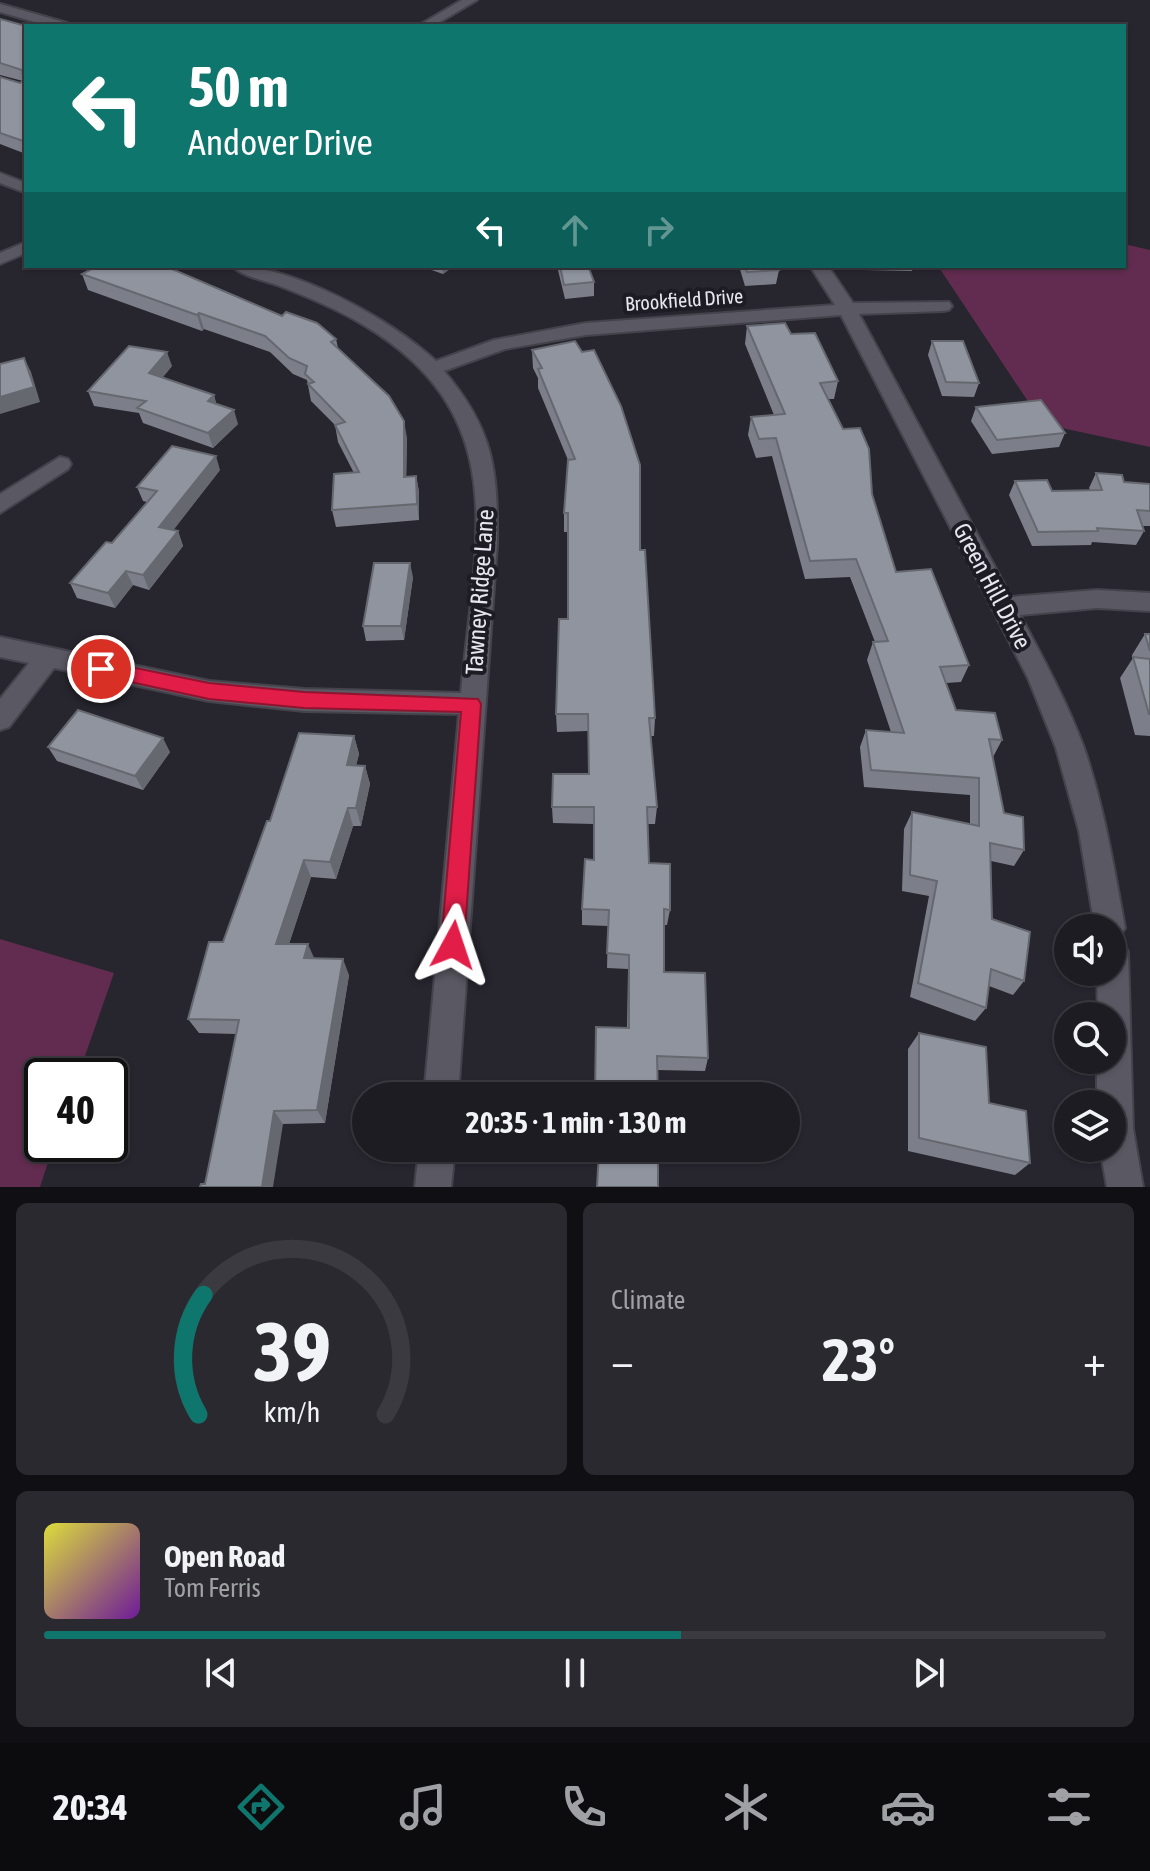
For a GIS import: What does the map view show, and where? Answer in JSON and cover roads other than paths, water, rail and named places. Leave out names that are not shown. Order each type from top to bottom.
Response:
[{"type":"street","points":[[440,0],[467,2]]},
{"type":"street","points":[[428,24],[467,2]]},
{"type":"street","points":[[0,8],[56,24]]},
{"type":"street","points":[[0,178],[24,187]]},
{"type":"street","points":[[0,259],[24,248]]},
{"type":"street","name":"Tawney Ridge Lane","points":[[246,268],[358,312],[393,333],[433,369],[470,421],[486,478],[486,544],[442,1082]]},
{"type":"street","name":"Green Hill Drive","points":[[820,268],[848,310],[1041,678],[1070,748],[1093,831],[1108,914]]},
{"type":"street","name":"Brookfield Drive","points":[[433,369],[501,344],[550,333],[848,310],[943,306]]},
{"type":"street","points":[[0,505],[60,464]]},
{"type":"street","points":[[1003,607],[1097,599],[1150,602]]},
{"type":"street","points":[[0,647],[209,691],[304,700],[471,704]]},
{"type":"street","points":[[0,719],[47,658]]},
{"type":"street","points":[[1115,986],[1113,1111],[1125,1187]]},
{"type":"street","points":[[433,1187],[436,1162]]}]
